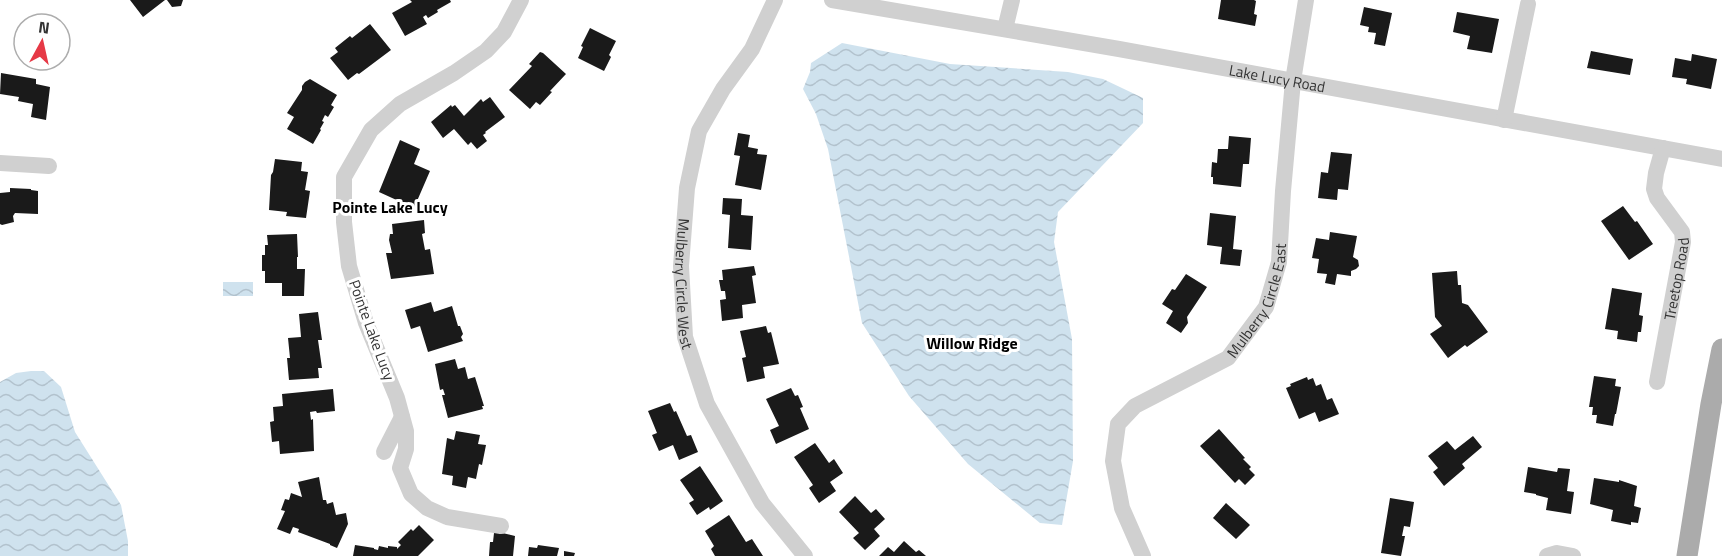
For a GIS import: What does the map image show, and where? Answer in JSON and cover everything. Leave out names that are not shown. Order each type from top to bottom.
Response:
[{"type":"main road","points":[[1687,556],[1722,349]]},
{"type":"street","name":"Pointe Lake Lucy","points":[[501,526],[447,516],[427,508],[411,494],[400,468],[406,449],[406,431],[397,398],[366,323],[349,266],[344,222],[344,177],[371,130],[400,104],[454,73],[486,51],[504,33],[521,0]]},
{"type":"street","name":"Mulberry Circle West","points":[[775,0],[752,49],[723,89],[699,131],[687,188],[681,266],[685,336],[707,404],[762,503],[805,556]]},
{"type":"street","name":"Lake Lucy Road","points":[[832,0],[1005,29],[1722,159]]},
{"type":"street","points":[[1005,29],[1012,0]]},
{"type":"street","name":"Mulberry Circle East","points":[[1143,556],[1122,508],[1113,461],[1118,424],[1135,406],[1228,358],[1266,307],[1279,262],[1293,81],[1306,0]]},
{"type":"street","points":[[1504,120],[1528,4]]},
{"type":"street","name":"Treetop Road","points":[[1657,382],[1683,242],[1682,232],[1657,198],[1654,189],[1663,148]]},
{"type":"street","points":[[0,164],[49,166]]},
{"type":"street","points":[[384,452],[402,417]]},
{"type":"street","points":[[1547,556],[1557,553],[1573,556]]},
{"type":"water","points":[[842,43],[950,64],[1068,72],[1103,79],[1143,98],[1143,123],[1058,212],[1054,242],[1072,339],[1073,461],[1062,525],[1040,523],[968,464],[909,396],[862,323],[828,149],[816,114],[803,89],[811,63]]},
{"type":"water","points":[[223,282],[253,282],[253,296],[223,296]]},
{"type":"water","points":[[44,371],[61,387],[75,432],[121,505],[128,541],[128,556],[0,556],[0,382],[16,373]]},
{"type":"building","points":[[130,0],[165,0],[143,17]]},
{"type":"building","points":[[167,0],[183,0],[181,6],[172,7]]},
{"type":"building","points":[[410,0],[450,0],[451,2],[428,18],[426,15],[423,17],[427,24],[405,36],[392,13],[412,2]]},
{"type":"building","points":[[1221,0],[1256,1],[1255,26],[1218,19]]},
{"type":"building","points":[[1364,7],[1392,13],[1385,46],[1374,44],[1376,33],[1368,32],[1369,27],[1360,25]]},
{"type":"building","points":[[1457,12],[1499,19],[1492,53],[1467,49],[1470,36],[1453,32]]},
{"type":"building","points":[[370,24],[391,50],[348,80],[330,58],[338,52],[335,48]]},
{"type":"building","points":[[590,28],[616,41],[604,71],[578,58]]},
{"type":"building","points":[[1591,51],[1633,59],[1630,75],[1587,68]]},
{"type":"building","points":[[540,52],[566,74],[540,105],[536,102],[530,109],[509,90],[532,66],[529,64]]},
{"type":"building","points":[[1692,54],[1717,59],[1711,89],[1686,84],[1687,79],[1672,77],[1675,58],[1691,61]]},
{"type":"building","points":[[1,73],[36,79],[36,84],[50,87],[46,120],[31,117],[33,104],[18,101],[19,97],[0,94]]},
{"type":"building","points":[[310,79],[337,95],[331,105],[334,107],[328,117],[325,115],[321,130],[313,144],[287,129],[294,117],[287,113],[302,90],[302,86]]},
{"type":"building","points":[[490,97],[505,117],[485,132],[483,135],[487,141],[477,149],[471,142],[468,145],[454,129],[443,138],[431,122],[451,105],[452,107],[455,105],[464,116],[481,99],[483,102]]},
{"type":"building","points":[[738,133],[750,135],[748,147],[758,149],[757,154],[767,155],[761,190],[735,185],[740,156],[734,155]]},
{"type":"building","points":[[1229,136],[1251,138],[1249,164],[1243,164],[1241,187],[1213,184],[1213,177],[1211,177],[1212,162],[1217,163],[1218,149],[1228,149]]},
{"type":"building","points":[[400,140],[420,149],[414,164],[430,171],[414,208],[379,192]]},
{"type":"building","points":[[1331,152],[1352,154],[1348,190],[1338,189],[1337,200],[1318,198],[1321,172],[1328,173]]},
{"type":"building","points":[[275,159],[302,162],[301,171],[308,172],[305,190],[310,191],[306,218],[286,216],[287,212],[269,210],[271,175]]},
{"type":"building","points":[[10,188],[38,191],[38,214],[15,213],[14,222],[0,224],[0,193],[10,192]]},
{"type":"building","points":[[723,198],[742,199],[741,215],[753,216],[751,250],[728,248],[730,215],[722,214]]},
{"type":"building","points":[[1623,206],[1653,244],[1629,260],[1601,221]]},
{"type":"building","points":[[1210,213],[1236,216],[1233,249],[1242,250],[1240,266],[1220,264],[1222,247],[1207,245]]},
{"type":"building","points":[[424,220],[425,233],[422,234],[425,250],[430,249],[434,274],[391,279],[386,253],[392,253],[389,240],[390,234],[393,234],[392,224]]},
{"type":"building","points":[[1330,232],[1357,236],[1353,257],[1358,260],[1359,266],[1351,271],[1351,276],[1337,274],[1335,285],[1325,283],[1327,274],[1317,273],[1319,259],[1312,258],[1316,238],[1329,240]]},
{"type":"building","points":[[297,234],[297,269],[305,269],[304,296],[282,296],[282,283],[265,283],[262,255],[265,255],[265,245],[268,245],[267,235]]},
{"type":"building","points":[[754,266],[756,275],[752,276],[756,303],[742,305],[743,318],[722,321],[720,300],[726,299],[725,291],[721,291],[719,280],[723,280],[722,270]]},
{"type":"building","points":[[1457,271],[1462,303],[1468,305],[1488,332],[1448,358],[1430,334],[1442,326],[1435,317],[1432,273]]},
{"type":"building","points":[[1186,274],[1207,287],[1187,317],[1188,323],[1181,333],[1166,323],[1173,311],[1162,304]]},
{"type":"building","points":[[1612,288],[1642,293],[1639,315],[1643,316],[1637,342],[1617,339],[1618,331],[1605,329]]},
{"type":"building","points":[[431,302],[434,312],[452,306],[463,334],[461,337],[463,341],[428,352],[420,326],[411,329],[405,310]]},
{"type":"building","points":[[318,312],[322,340],[318,340],[322,368],[318,368],[319,378],[289,380],[288,338],[301,337],[299,314]]},
{"type":"building","points":[[766,326],[768,333],[771,332],[779,364],[763,367],[765,378],[747,382],[742,358],[746,357],[740,331]]},
{"type":"building","points":[[455,359],[458,369],[465,367],[468,379],[475,377],[484,406],[482,406],[483,409],[448,418],[442,395],[445,395],[443,389],[440,390],[435,364]]},
{"type":"building","points":[[1594,376],[1616,379],[1615,386],[1621,387],[1613,426],[1596,423],[1597,415],[1592,415],[1593,407],[1589,407]]},
{"type":"building","points":[[1307,377],[1308,380],[1313,378],[1316,386],[1321,384],[1327,400],[1332,398],[1339,414],[1319,422],[1315,412],[1299,419],[1286,388]]},
{"type":"building","points":[[791,388],[795,396],[798,395],[803,407],[800,408],[809,429],[776,444],[770,430],[779,426],[766,399]]},
{"type":"building","points":[[333,389],[335,411],[310,412],[311,420],[313,419],[314,451],[280,454],[279,441],[272,442],[270,422],[274,421],[273,407],[283,406],[282,394]]},
{"type":"building","points":[[670,403],[687,436],[691,435],[698,452],[679,460],[673,445],[659,451],[652,435],[657,433],[648,411]]},
{"type":"building","points":[[1219,429],[1245,458],[1243,459],[1255,475],[1245,485],[1239,479],[1235,483],[1200,446]]},
{"type":"building","points":[[456,431],[480,435],[478,444],[486,445],[482,465],[479,464],[476,479],[468,477],[466,488],[452,485],[453,476],[442,474],[447,438],[454,440]]},
{"type":"building","points":[[1473,436],[1482,447],[1462,464],[1465,468],[1444,486],[1433,472],[1438,468],[1428,456],[1447,441],[1455,450]]},
{"type":"building","points":[[815,443],[829,463],[834,459],[843,473],[830,482],[836,491],[819,503],[809,488],[813,485],[794,457]]},
{"type":"building","points":[[700,466],[723,501],[697,515],[689,503],[694,500],[680,480]]},
{"type":"building","points":[[1528,467],[1557,472],[1558,468],[1570,469],[1567,491],[1574,492],[1571,514],[1546,510],[1548,498],[1524,492]]},
{"type":"building","points":[[319,477],[323,500],[326,500],[327,504],[333,502],[336,515],[346,513],[348,524],[337,548],[298,532],[299,529],[293,527],[290,534],[277,529],[285,511],[281,510],[285,499],[289,500],[291,493],[302,497],[298,482]]},
{"type":"building","points":[[1594,478],[1619,482],[1619,480],[1637,486],[1634,506],[1641,508],[1638,523],[1631,522],[1631,525],[1611,521],[1613,510],[1590,504]]},
{"type":"building","points":[[855,496],[871,513],[876,509],[885,519],[874,529],[880,536],[865,550],[853,538],[859,533],[839,512]]},
{"type":"building","points":[[1390,498],[1414,502],[1410,527],[1404,526],[1402,536],[1405,536],[1401,556],[1381,553]]},
{"type":"building","points":[[1226,503],[1250,525],[1236,539],[1213,518]]},
{"type":"building","points":[[729,515],[746,542],[752,539],[763,556],[715,556],[711,549],[714,546],[705,531]]},
{"type":"building","points":[[419,525],[434,540],[418,556],[353,556],[355,545],[378,550],[379,546],[397,547],[397,549],[401,545],[398,542],[411,529],[413,531]]},
{"type":"building","points":[[494,533],[515,536],[513,556],[489,556],[490,542],[493,542]]},
{"type":"building","points":[[904,541],[916,552],[919,550],[926,556],[879,556],[888,547],[894,552]]},
{"type":"building","points":[[538,545],[559,548],[557,556],[528,556],[529,547],[537,548]]},
{"type":"building","points":[[564,551],[575,553],[574,556],[564,556]]},
{"type":"district","name":"Pointe Lake Lucy","points":[[390,207]]},
{"type":"district","name":"Willow Ridge","points":[[972,343]]}]
